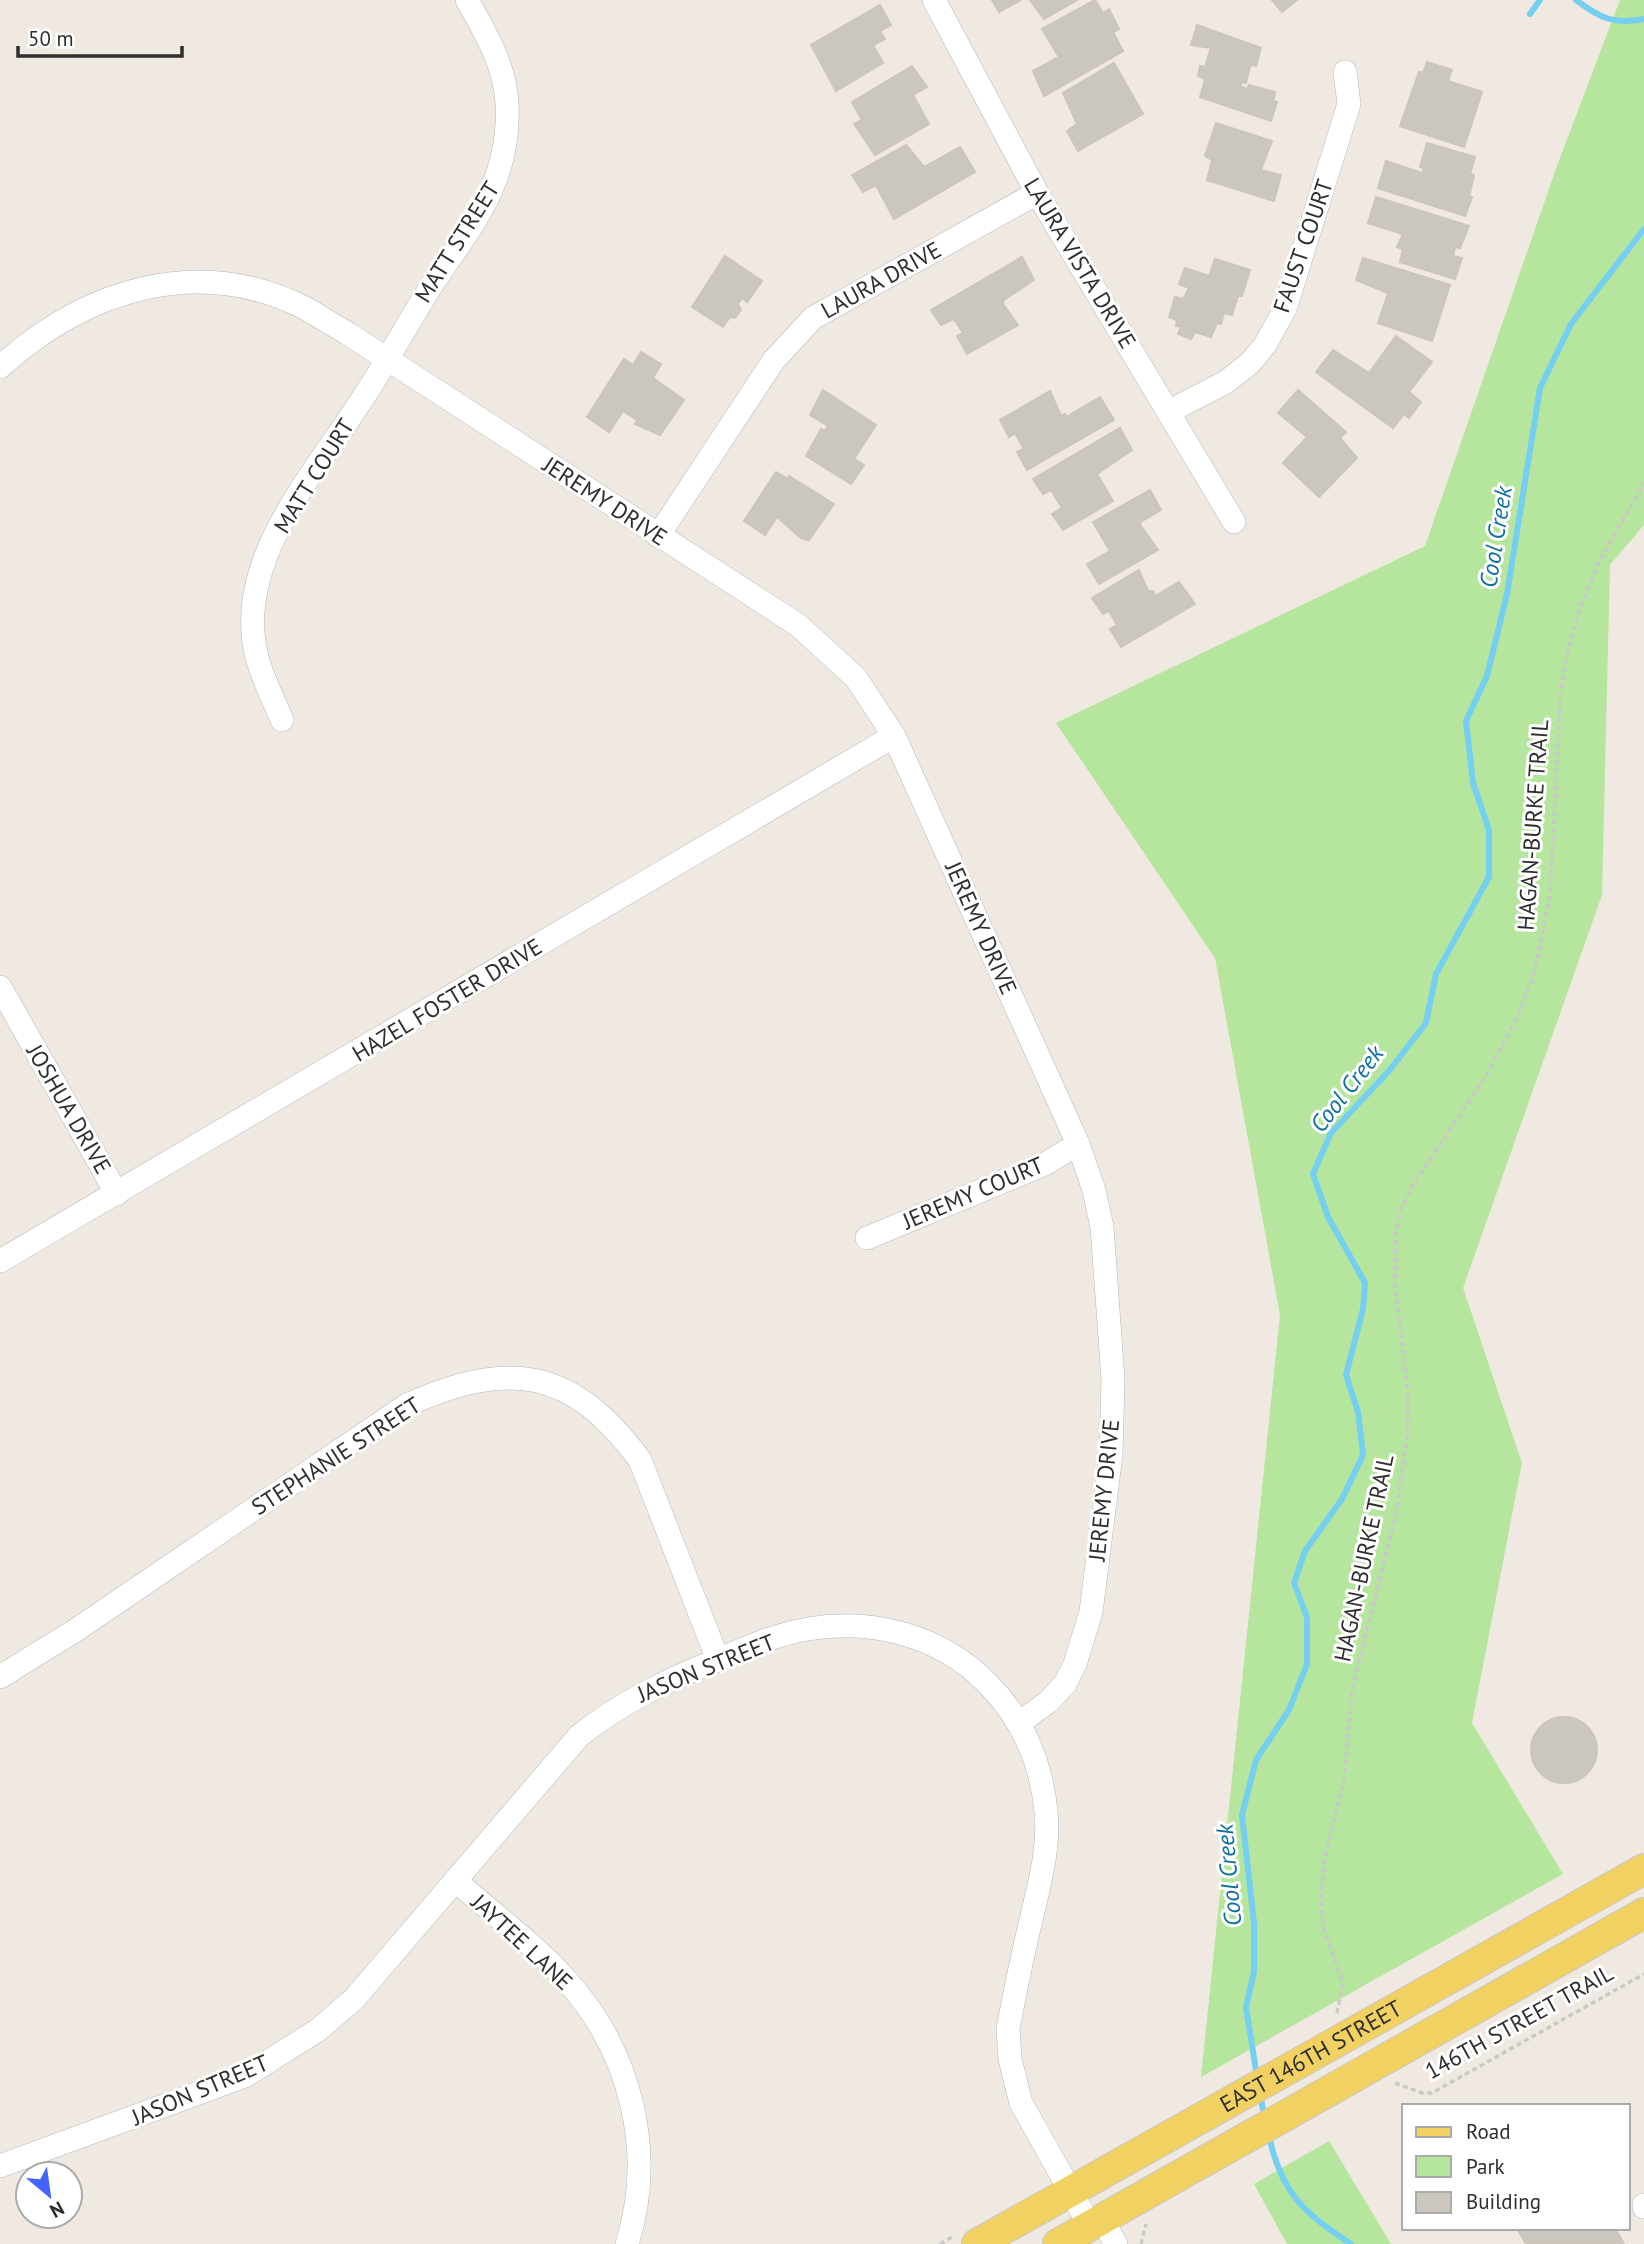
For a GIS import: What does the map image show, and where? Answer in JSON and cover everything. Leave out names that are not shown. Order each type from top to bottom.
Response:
[{"type":"main road","name":"EAST 146TH STREET","points":[[978,2244],[1644,1868]]},
{"type":"main road","name":"EAST 146TH STREET","points":[[1087,2235],[1233,2145],[1644,1913]]},
{"type":"street","name":"MATT STREET","points":[[387,359],[404,327],[482,210],[496,184],[504,159],[507,100],[502,72],[492,46],[467,0]]},
{"type":"street","name":"LAURA VISTA DRIVE","points":[[934,0],[1037,193],[1170,411],[1234,522]]},
{"type":"street","name":"FAUST COURT","points":[[1170,411],[1226,382],[1250,363],[1265,345],[1285,309],[1349,104],[1345,72]]},
{"type":"street","name":"LAURA DRIVE","points":[[658,536],[774,360],[813,318],[1037,193]]},
{"type":"street","points":[[0,367],[29,340],[67,316],[107,298],[148,286],[191,283],[233,286],[270,295],[304,308],[387,359]]},
{"type":"street","name":"JEREMY DRIVE","points":[[387,359],[798,625],[856,678],[894,737],[1078,1144],[1094,1190],[1102,1227],[1113,1379],[1111,1454],[1091,1612],[1065,1684],[1048,1702],[1019,1723]]},
{"type":"street","name":"MATT COURT","points":[[282,720],[257,659],[255,601],[262,571],[271,544],[290,509],[387,359]]},
{"type":"street","name":"HAZEL FOSTER DRIVE","points":[[0,1261],[894,737]]},
{"type":"street","name":"JOSHUA DRIVE","points":[[0,988],[117,1194]]},
{"type":"street","name":"JEREMY COURT","points":[[867,1238],[1045,1164],[1078,1144]]},
{"type":"street","name":"STEPHANIE STREET","points":[[0,1677],[76,1630],[407,1405],[447,1387],[480,1379],[512,1377],[548,1383],[576,1394],[612,1424],[640,1460],[718,1660]]},
{"type":"street","name":"JASON STREET","points":[[0,2166],[245,2076],[283,2054],[354,1999],[579,1736],[635,1696],[718,1660],[805,1629],[846,1624],[916,1637],[946,1650],[975,1671],[1001,1698],[1019,1723],[1034,1753],[1042,1783],[1046,1837],[1008,2029],[1010,2059],[1021,2104],[1071,2192],[1087,2235]]},
{"type":"street","name":"JAYTEE LANE","points":[[456,1881],[566,1979],[596,2019],[616,2055],[629,2089],[639,2156],[637,2194],[627,2244]]},
{"type":"path","name":"HAGAN-BURKE TRAIL","points":[[1336,2018],[1343,1983],[1323,1926],[1321,1900],[1324,1862],[1344,1781],[1352,1690],[1395,1514],[1407,1438],[1408,1392],[1395,1285],[1396,1232],[1401,1209],[1413,1185],[1486,1076],[1520,1011],[1534,974],[1550,895],[1561,688],[1569,648],[1580,608],[1599,562],[1644,483]]},
{"type":"path","name":"146TH STREET TRAIL","points":[[1388,2081],[1422,2093],[1432,2093],[1644,1974]]},
{"type":"green space","points":[[1620,0],[1644,0],[1644,525],[1610,565],[1602,895],[1463,1288],[1522,1463],[1472,1723],[1563,1874],[1201,2077],[1280,1315],[1215,958],[1056,723],[1425,546],[1558,163]]},
{"type":"green space","points":[[1329,2141],[1391,2244],[1287,2244],[1254,2184]]},
{"type":"building","points":[[992,0],[1021,0],[999,12]]},
{"type":"building","points":[[1030,0],[1077,0],[1044,19]]},
{"type":"building","points":[[1095,0],[1103,13],[1109,9],[1119,29],[1113,32],[1123,51],[1044,96],[1033,71],[1059,57],[1042,29]]},
{"type":"building","points":[[1272,0],[1297,0],[1282,12]]},
{"type":"building","points":[[880,5],[891,25],[880,31],[885,39],[873,45],[883,63],[836,91],[811,45]]},
{"type":"building","points":[[1197,25],[1261,48],[1256,66],[1248,64],[1250,67],[1246,83],[1242,82],[1240,86],[1247,89],[1249,85],[1275,92],[1273,101],[1277,102],[1271,121],[1200,97],[1205,79],[1198,76],[1200,66],[1205,67],[1211,48],[1191,45]]},
{"type":"building","points":[[1427,62],[1452,70],[1448,81],[1482,92],[1464,147],[1400,126],[1419,72],[1423,73]]},
{"type":"building","points":[[1114,63],[1143,114],[1078,151],[1067,131],[1077,124],[1063,93]]},
{"type":"building","points":[[912,66],[927,87],[913,95],[929,124],[875,155],[854,124],[862,120],[852,102]]},
{"type":"building","points":[[1216,123],[1272,141],[1261,170],[1281,175],[1274,201],[1207,180],[1212,160],[1205,156]]},
{"type":"building","points":[[1427,143],[1475,157],[1470,174],[1474,175],[1469,197],[1472,197],[1465,216],[1378,188],[1386,161],[1422,173],[1424,168],[1420,167]]},
{"type":"building","points":[[906,145],[924,167],[960,147],[975,172],[894,219],[876,185],[863,192],[852,175]]},
{"type":"building","points":[[1376,197],[1469,226],[1460,248],[1455,247],[1453,256],[1462,258],[1455,279],[1400,262],[1403,249],[1397,247],[1403,234],[1368,223]]},
{"type":"building","points":[[725,256],[762,281],[747,302],[742,298],[738,304],[741,310],[735,318],[730,317],[723,327],[692,307]]},
{"type":"building","points":[[1022,257],[1034,280],[1004,300],[1003,304],[1018,325],[967,354],[957,336],[963,333],[954,319],[941,325],[931,310]]},
{"type":"building","points":[[1363,258],[1450,285],[1432,341],[1378,323],[1388,293],[1356,280]]},
{"type":"building","points":[[1215,259],[1250,270],[1242,296],[1238,296],[1232,315],[1224,313],[1221,324],[1217,323],[1211,337],[1195,332],[1191,339],[1178,334],[1181,327],[1176,326],[1177,320],[1169,317],[1175,297],[1183,299],[1189,288],[1179,284],[1185,268],[1209,276]]},
{"type":"building","points":[[1396,336],[1432,362],[1409,392],[1421,402],[1409,418],[1404,414],[1393,428],[1316,372],[1333,350],[1369,373]]},
{"type":"building","points":[[641,352],[661,364],[653,378],[684,400],[660,435],[635,424],[637,420],[623,411],[609,432],[587,417],[624,359],[633,365]]},
{"type":"building","points":[[823,390],[876,425],[854,459],[864,465],[851,484],[806,456],[821,429],[825,431],[828,426],[810,415]]},
{"type":"building","points":[[1298,390],[1346,432],[1340,438],[1357,458],[1319,497],[1283,463],[1307,437],[1278,413]]},
{"type":"building","points":[[1050,391],[1061,416],[1065,414],[1066,417],[1100,397],[1114,420],[1027,470],[1017,452],[1024,449],[1015,433],[1009,437],[1000,420]]},
{"type":"building","points":[[1120,428],[1132,450],[1097,474],[1113,501],[1063,530],[1052,514],[1062,508],[1051,490],[1043,494],[1033,479]]},
{"type":"building","points":[[776,472],[788,479],[789,476],[834,504],[809,540],[801,538],[777,517],[765,535],[744,521]]},
{"type":"building","points":[[1150,490],[1161,510],[1139,523],[1158,550],[1099,584],[1087,564],[1110,551],[1093,522]]},
{"type":"building","points":[[1139,570],[1148,591],[1153,591],[1155,596],[1179,582],[1195,604],[1121,647],[1110,629],[1117,625],[1109,611],[1103,614],[1092,598]]},
{"type":"building","points":[[1570,1717],[1588,1726],[1595,1737],[1595,1763],[1588,1774],[1577,1781],[1558,1783],[1540,1774],[1533,1763],[1531,1744],[1540,1726],[1551,1719]]},
{"type":"building","points":[[1518,2230],[1616,2230],[1624,2244],[1526,2244]]},
{"type":"waterway","name":"Cool Creek","points":[[1530,14],[1540,0]]},
{"type":"waterway","name":"Cool Creek","points":[[1576,0],[1608,19],[1644,19]]},
{"type":"waterway","name":"Cool Creek","points":[[1257,2077],[1246,2007],[1254,1972],[1254,1923],[1242,1815],[1256,1760],[1289,1710],[1307,1664],[1307,1617],[1294,1583],[1305,1551],[1342,1499],[1363,1455],[1358,1412],[1346,1375],[1363,1309],[1365,1283],[1328,1217],[1313,1174],[1331,1133],[1389,1071],[1426,1023],[1436,974],[1489,877],[1489,830],[1473,783],[1466,721],[1487,676],[1507,594],[1540,388],[1571,324],[1644,229]]},
{"type":"waterway","name":"Cool Creek","points":[[1260,2095],[1265,2118]]},
{"type":"waterway","name":"Cool Creek","points":[[1269,2136],[1280,2172],[1296,2199],[1320,2222],[1351,2244]]}]
